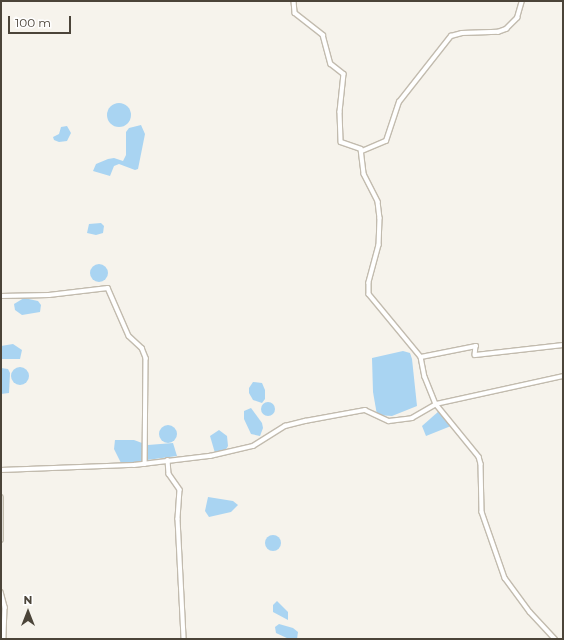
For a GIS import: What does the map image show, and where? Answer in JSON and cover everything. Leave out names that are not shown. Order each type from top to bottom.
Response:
[{"type":"street","points":[[294,1],[295,13],[323,35],[331,64],[344,74],[340,112],[341,142],[358,147],[362,151],[364,174],[378,202],[380,218],[379,245],[369,294],[422,357],[425,377],[436,404],[479,456],[481,464],[482,512],[505,578],[530,612],[555,639]]},
{"type":"street","points":[[362,151],[386,141],[399,102],[451,36],[462,33],[498,32],[506,29],[517,18],[522,1]]},
{"type":"street","points":[[1,296],[49,295],[108,288],[129,336],[142,348],[146,358],[145,464]]},
{"type":"street","points":[[422,357],[476,346],[475,355],[563,345]]},
{"type":"street","points":[[1,470],[145,464],[168,460],[200,458],[253,446],[285,426],[305,421],[365,410],[378,418],[397,420],[412,418],[436,404],[563,376]]},
{"type":"street","points":[[168,460],[169,474],[180,490],[178,519],[184,639]]},
{"type":"street","points":[[1,497],[1,540]]},
{"type":"street","points":[[1,592],[5,607],[4,639]]},
{"type":"water","points":[[119,103],[124,104],[130,110],[130,120],[124,126],[119,127],[114,126],[108,120],[107,115],[108,110],[114,104]]},
{"type":"water","points":[[141,125],[145,134],[138,169],[135,170],[119,164],[114,166],[110,176],[93,171],[96,164],[108,159],[114,158],[123,161],[126,155],[126,132],[129,128]]},
{"type":"water","points":[[67,126],[71,133],[67,141],[59,142],[54,140],[53,137],[59,134],[61,127]]},
{"type":"water","points":[[101,223],[104,226],[103,233],[96,235],[87,233],[89,224]]},
{"type":"water","points":[[95,264],[103,264],[108,269],[106,280],[103,282],[95,282],[90,277],[90,269]]},
{"type":"water","points":[[24,298],[38,301],[41,305],[40,312],[22,315],[15,310],[14,304]]},
{"type":"water","points":[[13,344],[22,350],[20,359],[1,359],[1,346]]},
{"type":"water","points":[[403,351],[410,353],[412,359],[417,406],[392,416],[377,415],[373,392],[372,358]]},
{"type":"water","points":[[20,367],[26,370],[29,376],[26,382],[20,385],[14,382],[11,376],[14,370]]},
{"type":"water","points":[[1,368],[8,369],[10,373],[9,393],[1,394]]},
{"type":"water","points":[[253,382],[262,383],[265,390],[265,399],[262,403],[253,400],[249,393],[249,388]]},
{"type":"water","points":[[265,402],[271,402],[275,406],[275,412],[271,416],[265,416],[261,412],[261,406]]},
{"type":"water","points":[[251,408],[262,423],[263,428],[260,436],[251,434],[244,419],[244,411]]},
{"type":"water","points":[[439,411],[451,426],[426,436],[422,426]]},
{"type":"water","points":[[168,425],[174,428],[177,434],[174,440],[168,443],[162,440],[159,434],[162,428]]},
{"type":"water","points":[[219,430],[227,436],[228,446],[225,451],[215,453],[210,436]]},
{"type":"water","points":[[115,440],[134,440],[142,443],[143,462],[121,463],[114,449]]},
{"type":"water","points":[[173,443],[177,456],[147,460],[148,445]]},
{"type":"water","points":[[208,497],[233,501],[238,505],[231,512],[209,517],[205,511]]},
{"type":"water","points":[[273,535],[279,537],[281,543],[279,549],[273,551],[267,549],[265,543],[267,537]]},
{"type":"water","points":[[277,601],[288,612],[288,620],[273,612],[273,605]]},
{"type":"water","points":[[279,624],[293,628],[298,632],[297,639],[289,639],[276,633],[275,627]]}]
